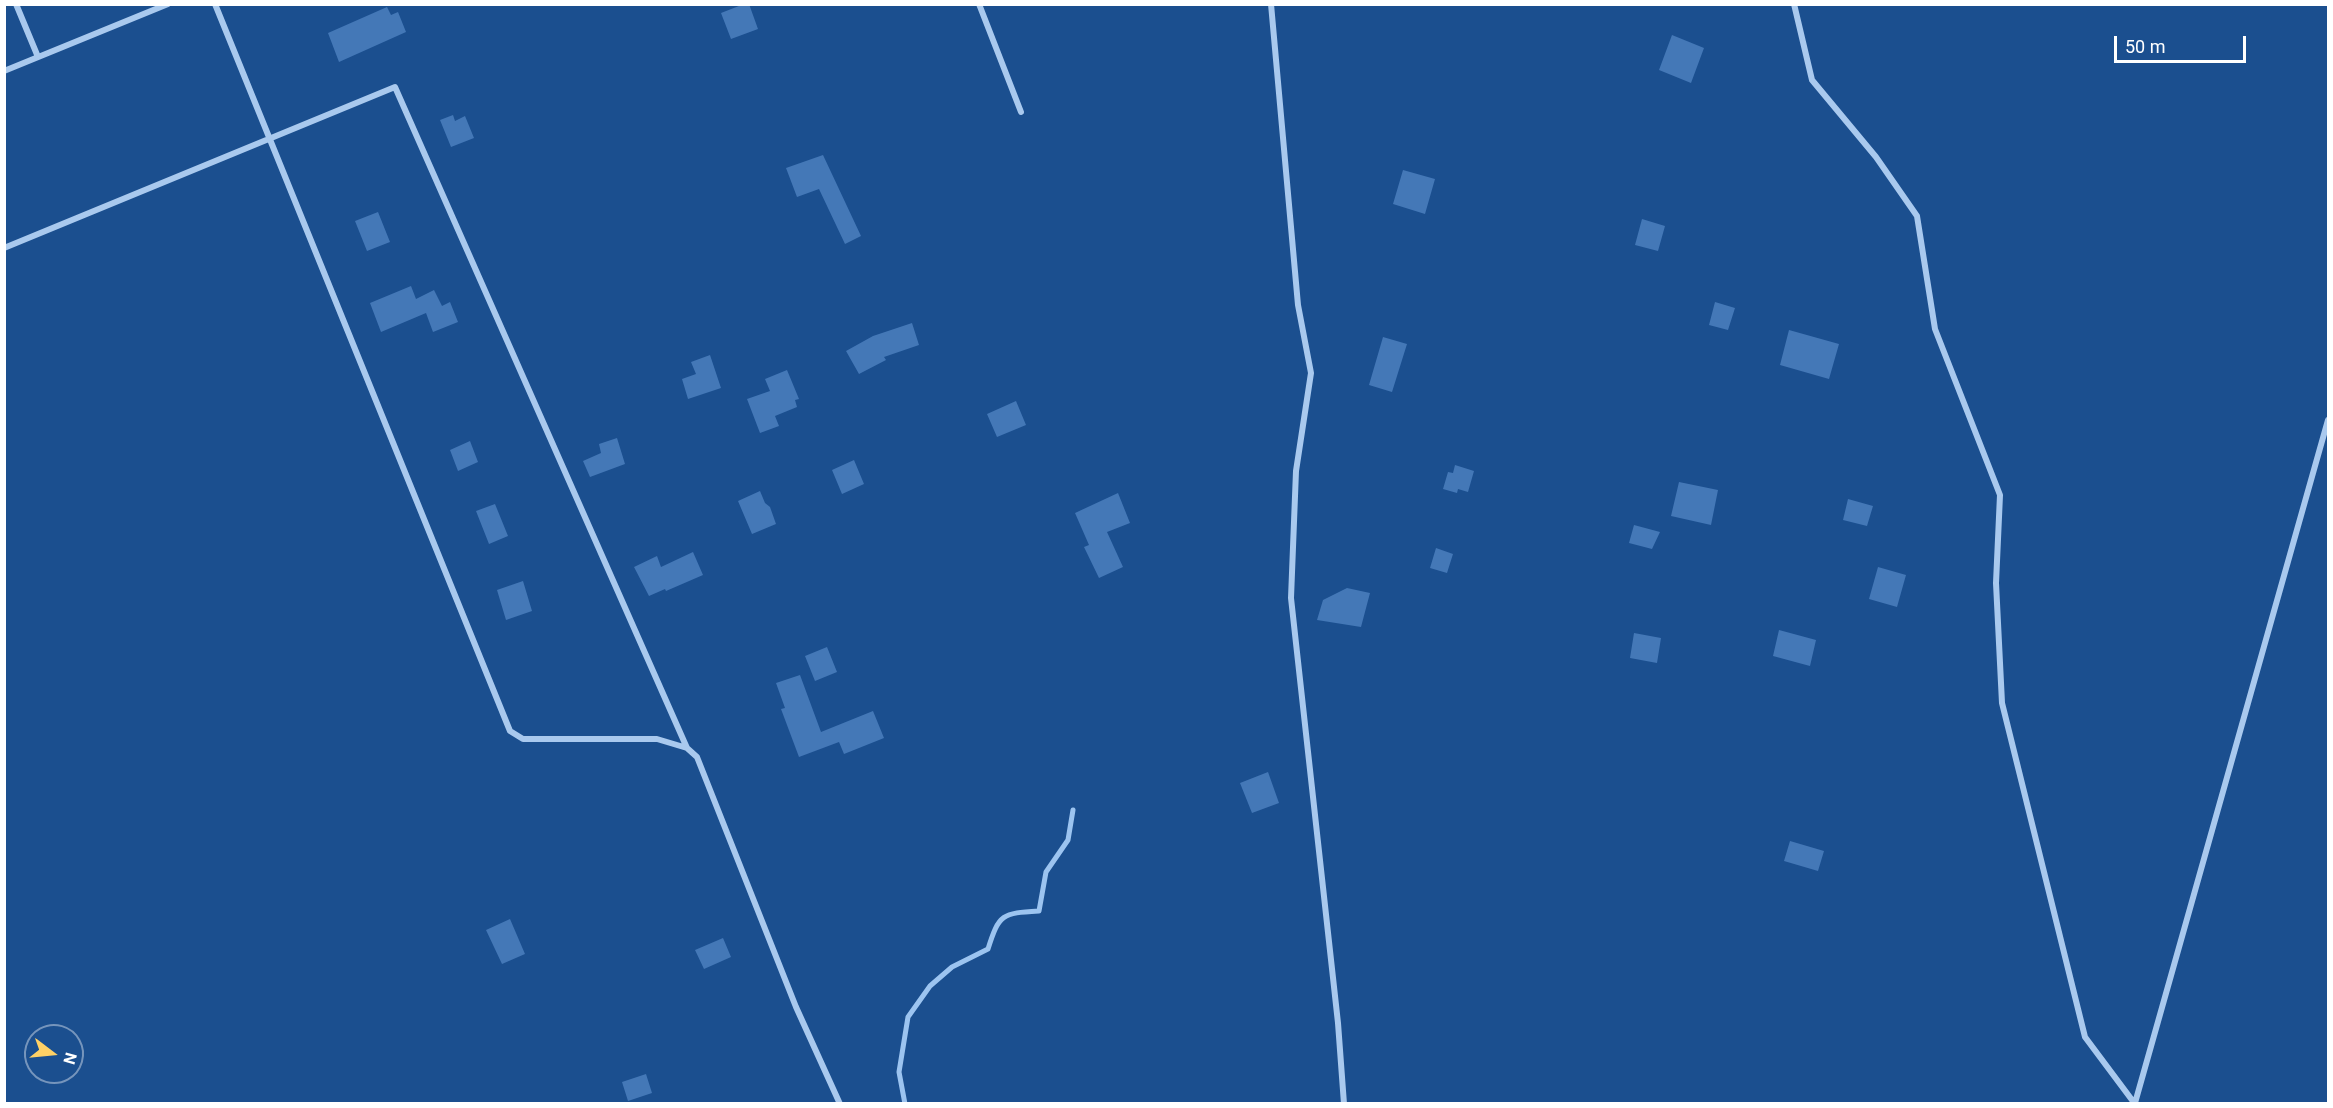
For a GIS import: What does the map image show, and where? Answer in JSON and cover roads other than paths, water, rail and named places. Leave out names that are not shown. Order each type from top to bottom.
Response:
[{"type":"street","points":[[16,4],[38,57]]},
{"type":"street","points":[[4,71],[168,4]]},
{"type":"street","points":[[215,4],[510,731],[523,739],[552,741],[657,739],[687,748]]},
{"type":"street","points":[[979,4],[1021,112]]},
{"type":"street","points":[[1271,4],[1298,305],[1311,373],[1296,471],[1291,598],[1338,1023],[1344,1104]]},
{"type":"street","points":[[1794,4],[1812,80],[1876,158],[1917,216],[1935,329],[2000,495],[1996,583],[2002,703],[2085,1037],[2135,1103]]},
{"type":"street","points":[[4,248],[395,87],[687,748],[697,757],[796,1007],[840,1104]]},
{"type":"street","points":[[2135,1103],[2328,420]]},
{"type":"waterway","points":[[905,1104],[899,1072],[908,1017],[930,986],[952,967],[988,949],[999,922],[1017,913],[1039,911],[1046,872],[1068,840],[1073,810]]}]
